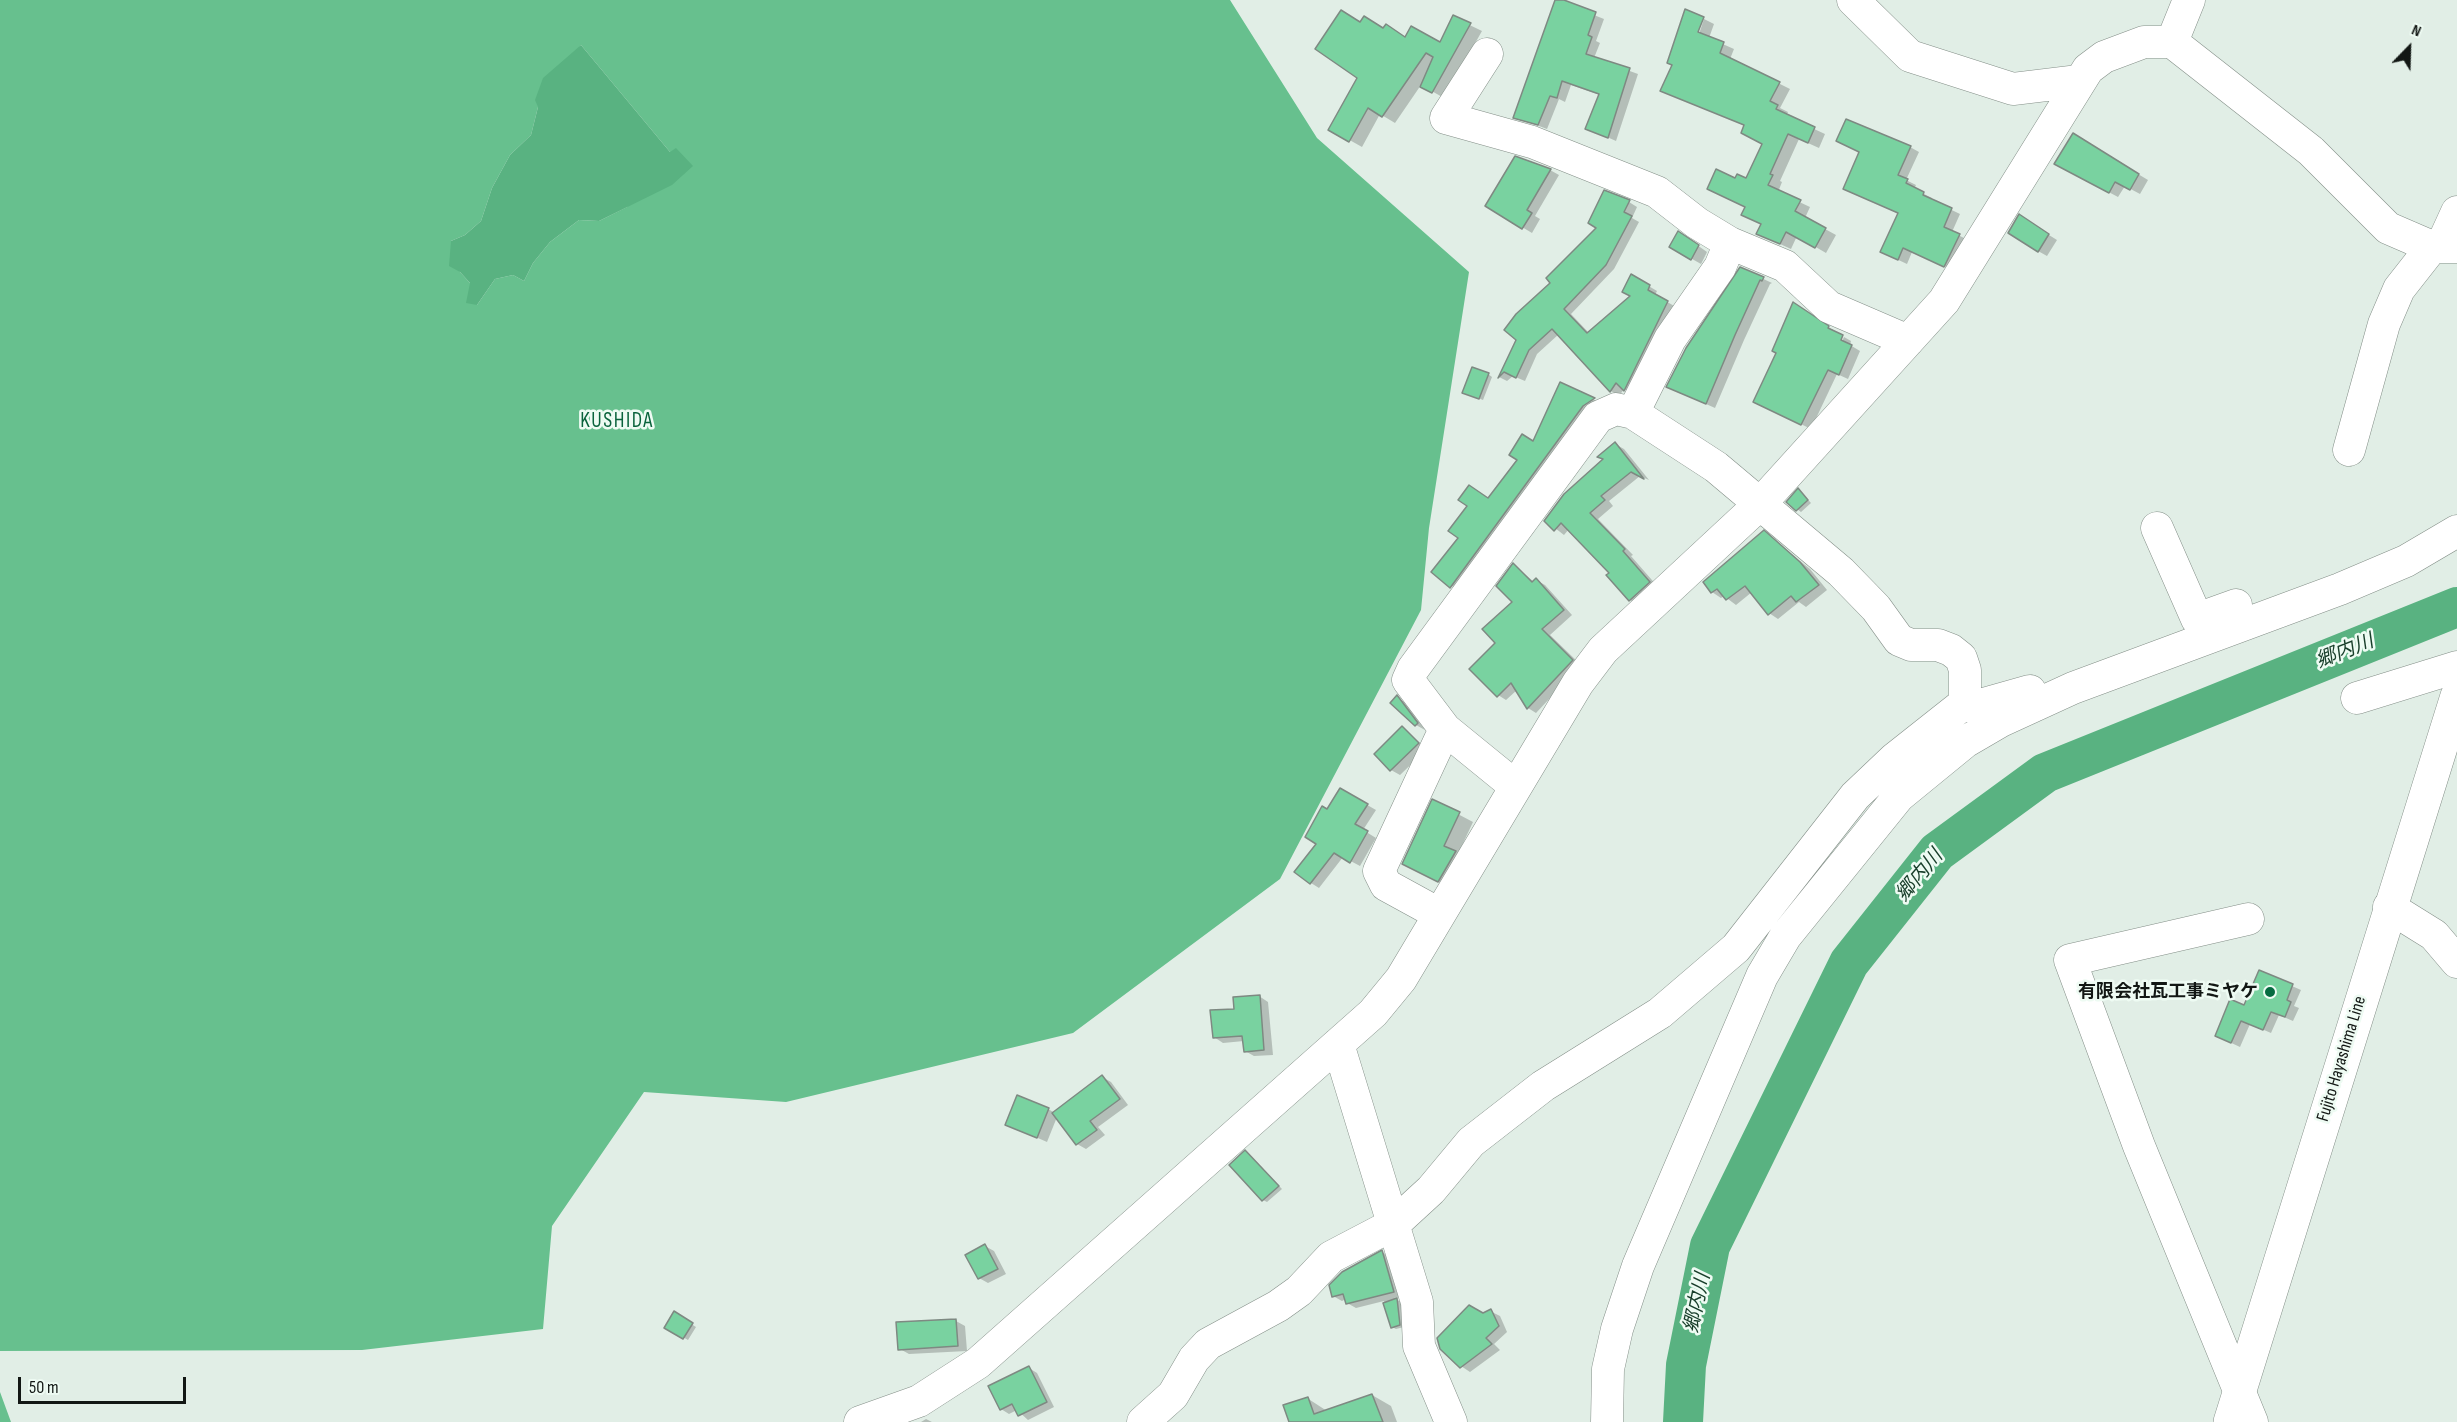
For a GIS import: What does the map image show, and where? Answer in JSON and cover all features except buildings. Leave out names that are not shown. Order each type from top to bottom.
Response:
[{"type":"main road","name":"Fujito Hayashima Line","points":[[2240,1412],[2389,907],[2457,696]]},
{"type":"street","points":[[1853,0],[1910,56],[2013,89],[2079,81]]},
{"type":"street","points":[[2172,42],[2189,0]]},
{"type":"street","points":[[860,1422],[919,1401],[978,1363],[1373,1013],[1401,979],[1578,683],[1603,650],[1760,504],[1944,301],[2079,81],[2088,69],[2104,57],[2144,42],[2172,42],[2311,151],[2388,228],[2443,247]]},
{"type":"street","points":[[1487,54],[1446,118],[1532,142],[1657,192],[1697,223],[1730,243],[1785,266],[1829,307],[1908,341]]},
{"type":"street","points":[[2349,450],[2384,324],[2399,289],[2443,247],[2457,212]]},
{"type":"street","points":[[1633,413],[1670,339],[1720,267],[1730,243]]},
{"type":"street","points":[[1515,786],[1445,729],[1408,680],[1413,669],[1598,417],[1616,409],[1633,413],[1716,467],[1841,572],[1876,608],[1899,640],[1911,645],[1938,645],[1961,658],[1965,670],[1965,706]]},
{"type":"street","points":[[2157,528],[2197,619],[2230,618]]},
{"type":"street","points":[[1607,1422],[1608,1369],[1617,1329],[1638,1266],[1762,976],[1774,954],[1899,796],[1965,742],[2001,721],[2341,567],[2385,561],[2406,561],[2457,531]]},
{"type":"street","points":[[2357,698],[2457,667]]},
{"type":"street","points":[[1143,1422],[1173,1395],[1194,1359],[1208,1344],[1278,1306],[1299,1291],[1330,1257],[1394,1224],[1431,1190],[1472,1142],[1543,1086],[1660,1013],[1736,948],[1855,796],[1927,732],[1961,706],[1984,704],[2065,681],[2087,682]]},
{"type":"street","points":[[1439,914],[1386,885],[1379,871],[1445,729]]},
{"type":"street","points":[[2389,907],[2434,935],[2457,962]]},
{"type":"street","points":[[2240,1412],[2070,960],[2248,919]]},
{"type":"street","points":[[1338,1044],[1417,1302],[1419,1346],[1411,1373],[1428,1422]]},
{"type":"street","points":[[1419,1346],[1451,1422]]},
{"type":"shaded area","points":[[0,0],[1230,0],[1317,138],[1469,272],[1429,528],[1421,610],[1280,879],[1073,1033],[786,1102],[644,1092],[552,1226],[543,1329],[362,1350],[0,1351]],"holes":[[[581,45],[670,152],[627,207],[599,221],[579,220],[550,242],[533,263],[524,281],[513,275],[495,279],[477,305],[470,283],[460,272],[451,241],[465,235],[481,221],[492,188],[510,155],[531,135],[538,107]]]},
{"type":"shaded area","points":[[581,45],[670,152],[676,148],[693,166],[672,185],[599,221],[579,220],[550,242],[533,263],[524,281],[513,275],[495,279],[477,305],[466,303],[470,283],[460,272],[449,266],[451,241],[465,235],[481,221],[492,188],[510,155],[531,135],[538,107],[535,100],[543,78]]},
{"type":"shaded area","points":[[0,1392],[11,1422],[0,1422]]},
{"type":"waterway","name":"郷内川","points":[[1683,1422],[1686,1365],[1710,1246],[1849,963],[1937,852],[2045,773],[2457,607]]},
{"type":"place","name":"有限会社瓦工事ミヤケ","points":[[2270,992]]},
{"type":"district","name":"KUSHIDA","points":[[617,422]]}]
